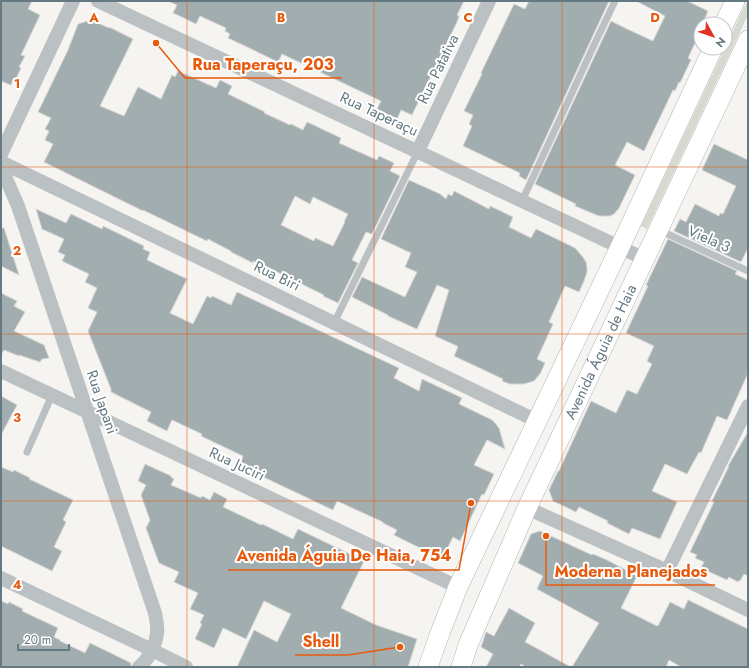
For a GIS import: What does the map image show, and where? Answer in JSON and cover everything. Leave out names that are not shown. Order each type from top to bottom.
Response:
[{"type":"main road","points":[[728,16],[735,1]]},
{"type":"main road","name":"Avenida Águia de Haia","points":[[428,667],[458,587],[537,421],[633,253],[659,230],[748,40]]},
{"type":"main road","name":"Avenida Águia de Haia","points":[[461,667],[468,645],[527,508],[581,393],[633,253],[710,56]]},
{"type":"street","points":[[1,154],[73,1]]},
{"type":"street","name":"Rua Taperaçu","points":[[98,1],[633,253]]},
{"type":"street","name":"Rua Patativa","points":[[418,151],[489,1]]},
{"type":"street","name":"Rua Biri","points":[[1,162],[537,421]]},
{"type":"street","name":"Rua Japani","points":[[1,167],[18,206],[155,613],[157,632],[152,650]]},
{"type":"street","name":"Rua Juciri","points":[[1,371],[458,587]]},
{"type":"street","points":[[667,572],[748,406]]},
{"type":"street","points":[[527,508],[748,610]]},
{"type":"street","points":[[1,578],[186,667]]},
{"type":"street","points":[[139,667],[152,650]]},
{"type":"lane","points":[[522,201],[615,1]]},
{"type":"lane","points":[[334,323],[418,151]]},
{"type":"lane","name":"Viela 3","points":[[659,230],[748,271]]},
{"type":"lane","points":[[27,452],[52,395]]},
{"type":"shaded area","points":[[748,1],[748,15],[733,47],[733,31]]},
{"type":"shaded area","points":[[721,56],[729,56],[647,229],[641,226]]},
{"type":"building","points":[[1,1],[32,1],[28,9],[40,15],[21,55],[25,56],[19,67],[21,68],[15,81],[13,80],[11,85],[1,81]]},
{"type":"building","points":[[168,1],[464,1],[457,15],[459,16],[457,22],[412,115],[401,110],[397,119],[377,109],[381,101],[282,54],[278,62],[228,38],[230,34],[225,31],[226,28],[200,16],[196,24],[173,13],[177,5]]},
{"type":"building","points":[[529,1],[609,1],[526,180],[519,176],[520,173],[463,146],[472,126],[469,124],[473,115],[464,111],[482,74],[481,73],[514,4],[525,9]]},
{"type":"building","points":[[636,1],[687,1],[708,11],[706,16],[693,16],[693,47],[688,58],[691,60],[680,83],[679,82],[675,91],[673,90],[644,151],[627,142],[615,165],[635,175],[619,208],[610,216],[599,216],[575,206],[576,204],[535,184],[611,21],[653,41],[665,16]]},
{"type":"building","points":[[91,20],[133,39],[100,106],[124,116],[138,87],[161,99],[172,75],[175,77],[178,71],[216,88],[220,80],[232,86],[228,94],[265,112],[264,113],[303,130],[307,122],[341,138],[339,143],[377,160],[379,156],[394,163],[390,171],[400,176],[372,234],[366,232],[352,260],[358,263],[338,303],[263,265],[253,261],[253,263],[208,239],[207,241],[143,211],[44,162],[53,144],[45,140],[49,131],[45,129],[51,118],[38,112],[68,50],[78,24]],"holes":[[[295,196],[310,204],[313,197],[348,214],[333,246],[315,238],[314,241],[281,225]]]},
{"type":"building","points":[[714,144],[748,160],[748,248],[741,262],[674,231],[680,219],[686,222],[695,204],[719,216],[720,213],[723,214],[736,186],[702,170]]},
{"type":"building","points":[[409,180],[440,194],[446,199],[448,194],[452,196],[454,191],[489,209],[490,206],[513,217],[509,227],[531,238],[536,229],[575,248],[586,262],[587,272],[579,292],[565,286],[549,322],[553,324],[537,359],[545,363],[540,374],[534,381],[524,384],[510,384],[502,381],[503,379],[454,356],[458,347],[435,336],[449,290],[437,285],[417,329],[352,297],[362,277],[405,297],[417,272],[405,267],[411,253],[381,239]]},
{"type":"building","points":[[36,209],[66,223],[71,214],[102,229],[103,226],[144,246],[143,249],[150,252],[147,260],[187,279],[170,313],[193,324],[207,296],[211,298],[212,296],[231,305],[237,292],[399,368],[394,378],[419,391],[422,379],[462,398],[459,404],[492,420],[499,428],[505,449],[487,440],[474,465],[494,474],[484,495],[482,494],[460,541],[453,537],[445,553],[433,555],[423,552],[424,550],[394,535],[397,530],[383,522],[337,501],[333,510],[240,466],[243,456],[201,436],[202,434],[172,420],[167,431],[147,421],[151,412],[111,392],[88,331],[97,312],[88,308],[97,288],[85,282],[89,274],[62,261],[65,255],[58,252],[64,239],[42,229]]},
{"type":"building","points":[[1,228],[4,228],[19,275],[1,266]]},
{"type":"building","points":[[668,239],[737,271],[735,274],[748,280],[748,373],[727,420],[717,416],[701,453],[699,452],[687,474],[665,464],[652,491],[677,502],[660,539],[632,528],[629,534],[607,523],[608,521],[579,507],[576,512],[553,501],[549,490],[591,401],[616,413],[627,390],[637,394],[652,364],[647,361],[654,346],[626,333],[648,286],[646,285]]},
{"type":"building","points":[[1,293],[17,301],[14,306],[25,312],[14,331],[44,345],[49,358],[42,359],[40,362],[4,350],[1,355]]},
{"type":"building","points":[[1,396],[17,405],[1,435]]},
{"type":"building","points":[[748,432],[748,576],[744,574],[738,582],[729,577],[727,580],[701,568],[704,562],[695,558],[697,555],[690,552],[714,502],[712,501],[728,466]]},
{"type":"building","points":[[145,464],[171,476],[174,479],[171,485],[201,498],[202,496],[210,500],[214,492],[227,499],[223,507],[261,525],[262,524],[293,539],[298,529],[364,561],[341,608],[376,625],[417,639],[408,667],[237,667],[254,630],[277,642],[291,614],[264,601],[246,639],[223,628],[214,648],[195,639],[202,624],[200,623],[204,615],[190,609],[198,593],[174,582],[179,572],[159,563],[146,528],[150,520],[141,495],[146,485],[138,481]]},
{"type":"building","points":[[1,467],[13,472],[14,470],[30,478],[29,479],[73,500],[63,520],[66,522],[54,547],[62,551],[52,571],[1,546]]},
{"type":"building","points":[[540,531],[592,555],[593,554],[607,560],[637,576],[621,608],[657,626],[670,602],[684,609],[688,600],[748,629],[748,667],[681,667],[669,660],[666,667],[572,667],[599,623],[537,589],[543,576],[518,563],[531,534]]},
{"type":"building","points":[[1,601],[8,604],[9,602],[23,609],[22,611],[58,628],[54,637],[60,641],[85,653],[90,643],[131,663],[131,667],[1,667]]},
{"type":"building","points":[[509,608],[535,623],[525,642],[571,667],[526,667],[521,664],[519,667],[486,667],[493,654],[481,647],[486,632],[494,636]]},
{"type":"place","name":"Rua Taperaçu, 203","points":[[156,43]]},
{"type":"place","name":"Avenida Águia De Haia, 754","points":[[471,503]]},
{"type":"place","name":"Moderna Planejados","points":[[546,536]]},
{"type":"place","name":"Shell","points":[[400,647]]}]
